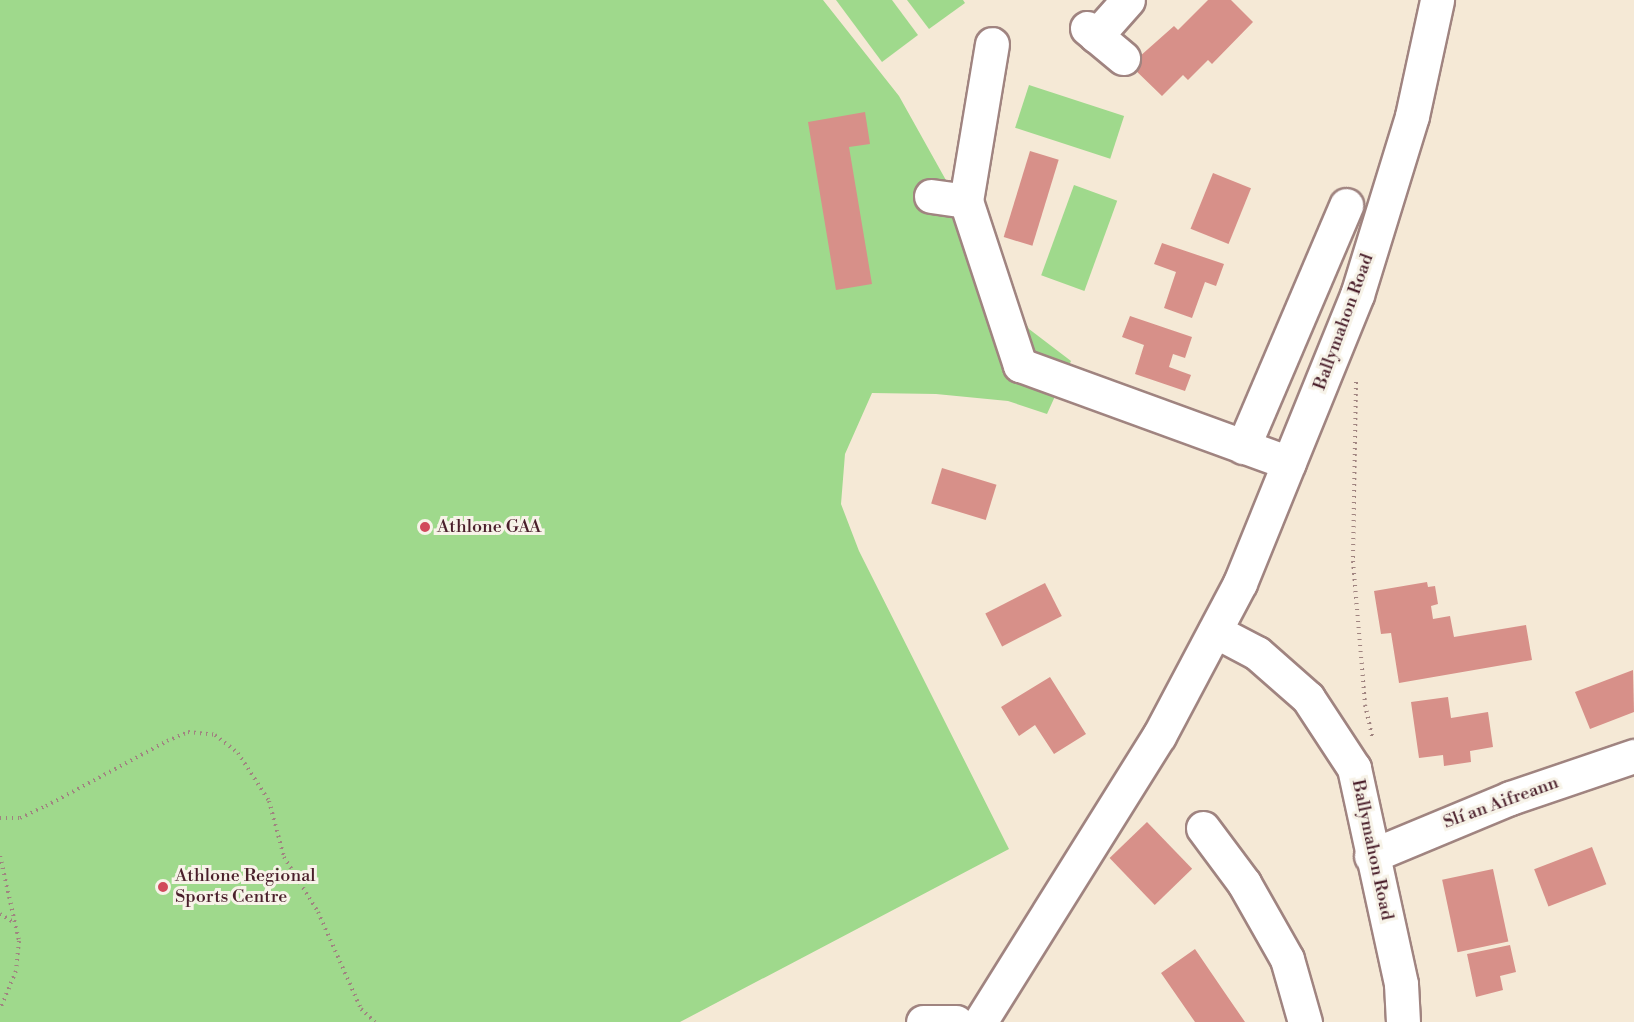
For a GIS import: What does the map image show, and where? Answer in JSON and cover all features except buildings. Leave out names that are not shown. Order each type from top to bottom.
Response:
[{"type":"street","points":[[1123,58],[1091,32],[1128,0]]},
{"type":"street","name":"Ballymahon Road","points":[[980,1022],[1159,736],[1240,583],[1357,295],[1412,116],[1437,0]]},
{"type":"street","points":[[992,44],[966,201],[1020,365],[1289,463]]},
{"type":"street","points":[[931,196],[966,201]]},
{"type":"street","points":[[1244,447],[1346,205]]},
{"type":"street","name":"Ballymahon Road","points":[[1215,631],[1257,653],[1308,698],[1354,768],[1371,856],[1401,984],[1403,1022]]},
{"type":"street","name":"Slí an Aifreann","points":[[1371,856],[1510,798],[1634,756]]},
{"type":"street","points":[[1203,828],[1244,883],[1287,958],[1305,1022]]},
{"type":"street","points":[[923,1022],[956,1022]]},
{"type":"path","points":[[1356,375],[1353,561],[1365,705],[1373,740]]},
{"type":"path","points":[[0,818],[20,818],[188,732],[215,735],[238,753],[269,801],[284,857],[318,912],[361,1009],[375,1022]]},
{"type":"path","points":[[0,856],[15,923],[18,961],[0,1009]]},
{"type":"path","points":[[0,914],[15,923]]},
{"type":"green space","name":"Athlone GAA","points":[[0,0],[823,0],[899,96],[1029,329],[1071,361],[1047,414],[1008,401],[936,394],[872,393],[845,454],[841,504],[859,551],[1009,849],[680,1022],[0,1022]]},
{"type":"green space","points":[[836,0],[892,0],[918,35],[882,62]]},
{"type":"green space","points":[[907,0],[963,0],[965,3],[929,29]]},
{"type":"green space","points":[[1029,85],[1124,116],[1110,159],[1015,128]]},
{"type":"green space","points":[[1074,185],[1117,201],[1084,291],[1041,275]]},
{"type":"place","name":"Athlone GAA","points":[[425,527]]},
{"type":"place","name":"Athlone Regional Sports Centre","points":[[163,887]]}]
